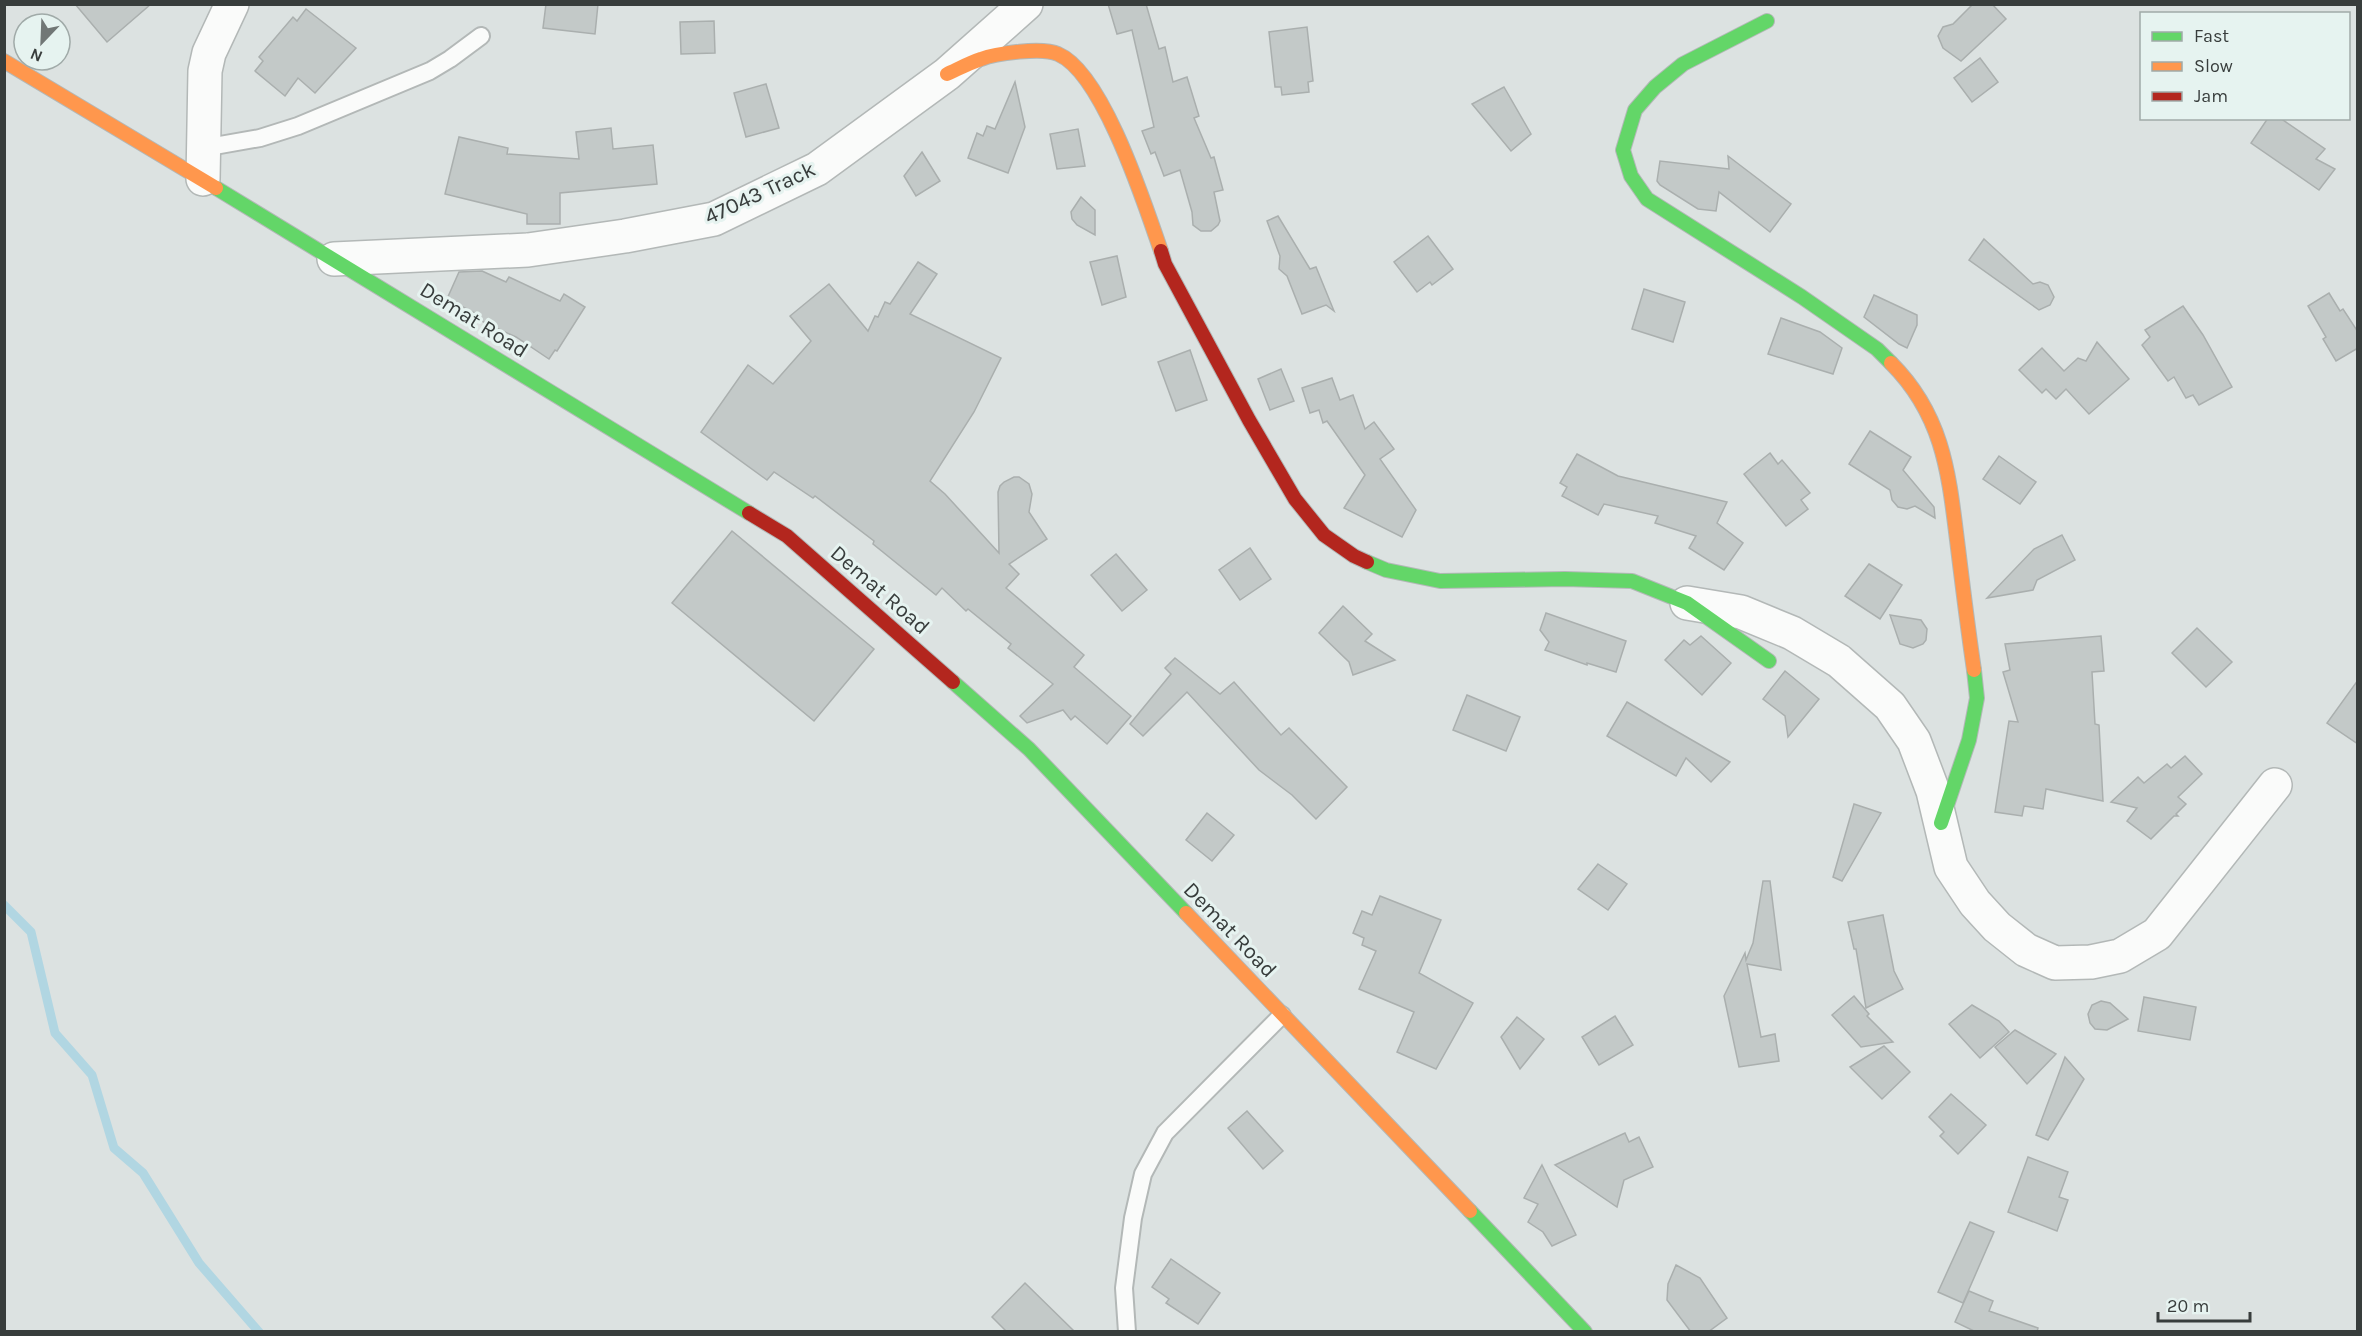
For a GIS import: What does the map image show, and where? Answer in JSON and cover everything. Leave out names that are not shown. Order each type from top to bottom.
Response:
[{"type":"street","points":[[203,164],[205,70],[209,53],[232,4]]},
{"type":"street","name":"47043 Track","points":[[334,259],[528,250],[625,237],[714,219],[817,170],[947,74],[1026,4]]},
{"type":"street","points":[[1767,21],[1683,64],[1655,87],[1635,110],[1623,150],[1631,176],[1647,199],[1802,297],[1877,349],[1910,382],[1936,431],[1948,468],[1977,698],[1969,740],[1941,823]]},
{"type":"street","points":[[947,74],[982,58],[1035,51],[1058,54],[1082,72],[1097,94],[1139,187],[1165,264],[1248,420],[1295,499],[1324,535],[1354,556],[1386,570],[1440,581],[1565,579],[1632,581],[1687,603],[1741,612],[1792,633],[1839,661],[1890,706],[1914,741],[1933,791],[1952,867],[1975,903],[1997,927],[2026,950],[2055,963],[2091,962],[2120,956],[2157,934],[2275,785]]},
{"type":"street","name":"Demat Road","points":[[4,61],[203,164],[334,259],[787,536],[1029,749],[1584,1332]]},
{"type":"street","points":[[1687,603],[1769,661]]},
{"type":"lane","points":[[203,164],[260,138],[298,126],[430,71],[481,36]]},
{"type":"lane","points":[[1127,1332],[1124,1288],[1133,1218],[1143,1174],[1166,1133],[1282,1015]]},
{"type":"building","points":[[75,4],[151,4],[107,42]]},
{"type":"building","points":[[546,4],[598,4],[595,34],[543,28]]},
{"type":"building","points":[[1108,4],[1146,4],[1159,49],[1165,47],[1173,82],[1187,77],[1199,116],[1194,118],[1211,158],[1214,157],[1223,190],[1214,192],[1220,221],[1211,231],[1201,231],[1193,225],[1192,212],[1180,170],[1164,176],[1155,152],[1151,154],[1142,131],[1154,127],[1132,30],[1117,34]]},
{"type":"building","points":[[1973,4],[1992,4],[2006,19],[1961,61],[1943,48],[1938,36],[1943,27],[1953,24]]},
{"type":"building","points":[[306,9],[356,48],[315,93],[298,78],[285,96],[255,71],[263,61],[259,57],[293,17],[297,21]]},
{"type":"building","points":[[714,21],[715,53],[681,54],[680,22]]},
{"type":"building","points":[[1307,27],[1313,81],[1308,82],[1309,92],[1282,95],[1281,87],[1275,87],[1269,32]]},
{"type":"building","points":[[1980,58],[1998,82],[1972,102],[1954,78]]},
{"type":"building","points":[[1015,82],[1025,127],[1008,173],[968,158],[977,133],[983,136],[987,126],[995,129]]},
{"type":"building","points":[[766,84],[779,128],[746,137],[734,93]]},
{"type":"building","points":[[1504,87],[1531,134],[1511,151],[1472,104]]},
{"type":"building","points":[[2267,120],[2283,120],[2325,149],[2316,159],[2335,169],[2319,190],[2251,143]]},
{"type":"building","points":[[611,128],[613,149],[653,145],[657,184],[560,193],[560,224],[527,224],[527,214],[445,194],[459,137],[508,148],[507,154],[579,159],[576,132]]},
{"type":"building","points":[[1078,129],[1085,166],[1057,169],[1050,134]]},
{"type":"building","points":[[922,152],[940,181],[916,196],[904,176]]},
{"type":"building","points":[[1728,156],[1791,204],[1770,232],[1719,192],[1716,211],[1698,209],[1657,181],[1660,161],[1729,169]]},
{"type":"building","points":[[1081,197],[1095,210],[1095,235],[1077,225],[1072,219],[1071,212]]},
{"type":"building","points":[[1278,216],[1310,269],[1316,267],[1334,311],[1326,305],[1302,314],[1287,276],[1279,269],[1280,256],[1267,221]]},
{"type":"building","points":[[1428,236],[1453,269],[1432,285],[1430,282],[1417,292],[1394,262]]},
{"type":"building","points":[[1984,239],[2033,284],[2040,282],[2048,285],[2054,297],[2050,305],[2039,310],[1969,260]]},
{"type":"building","points":[[1117,256],[1126,297],[1102,305],[1090,262]]},
{"type":"building","points":[[918,262],[937,274],[910,314],[1001,358],[974,412],[930,481],[945,494],[999,553],[998,492],[1000,486],[1014,477],[1019,477],[1029,484],[1032,494],[1029,512],[1047,539],[1009,564],[1019,574],[1006,588],[1084,655],[1074,667],[1131,716],[1107,744],[1075,716],[1071,720],[1063,710],[1027,723],[1020,716],[1053,684],[1008,648],[1011,644],[968,609],[966,611],[942,588],[936,595],[873,544],[874,541],[815,496],[813,498],[774,472],[767,480],[701,432],[748,365],[773,384],[811,341],[790,316],[829,284],[868,331],[885,302],[890,304]]},
{"type":"building","points":[[482,271],[506,282],[509,277],[560,301],[564,294],[585,307],[557,351],[555,350],[549,359],[516,337],[477,319],[479,315],[447,299],[459,272]]},
{"type":"building","points":[[1644,289],[1685,302],[1673,342],[1632,329]]},
{"type":"building","points":[[2329,293],[2340,311],[2343,309],[2358,332],[2358,348],[2336,361],[2323,339],[2326,337],[2308,306]]},
{"type":"building","points":[[1874,295],[1917,315],[1917,325],[1907,348],[1864,317]]},
{"type":"building","points":[[2183,306],[2203,335],[2232,387],[2199,405],[2193,395],[2186,398],[2174,377],[2168,381],[2142,345],[2150,337],[2145,330]]},
{"type":"building","points":[[1781,318],[1820,332],[1842,348],[1833,374],[1768,354]]},
{"type":"building","points":[[2097,342],[2129,379],[2089,414],[2066,389],[2056,399],[2046,389],[2042,393],[2019,370],[2042,348],[2064,371],[2078,358],[2086,361]]},
{"type":"building","points":[[1190,350],[1207,400],[1176,411],[1158,362]]},
{"type":"building","points":[[1281,369],[1294,401],[1270,410],[1258,379]]},
{"type":"building","points":[[1332,378],[1340,400],[1353,395],[1365,429],[1374,422],[1394,449],[1380,459],[1416,510],[1402,537],[1344,508],[1365,475],[1327,421],[1323,423],[1319,410],[1310,413],[1302,388]]},
{"type":"building","points":[[1870,431],[1911,457],[1903,470],[1934,507],[1935,518],[1915,506],[1907,509],[1898,507],[1892,500],[1890,490],[1849,464]]},
{"type":"building","points":[[1770,453],[1778,464],[1782,460],[1810,493],[1801,500],[1808,509],[1786,526],[1744,474]]},
{"type":"building","points":[[1577,454],[1618,476],[1727,502],[1717,523],[1743,543],[1724,570],[1689,548],[1696,536],[1655,523],[1658,516],[1604,504],[1598,515],[1562,496],[1567,487],[1560,483]]},
{"type":"building","points":[[1999,456],[2036,482],[2020,504],[1983,479]]},
{"type":"building","points":[[732,531],[874,649],[814,721],[672,603]]},
{"type":"building","points":[[2062,535],[2075,560],[2037,580],[2033,590],[1987,598],[2034,549]]},
{"type":"building","points":[[1250,548],[1271,579],[1240,600],[1219,570]]},
{"type":"building","points":[[1116,554],[1147,590],[1122,611],[1091,575]]},
{"type":"building","points":[[1869,564],[1902,585],[1880,619],[1845,596]]},
{"type":"building","points":[[1343,606],[1372,634],[1365,641],[1395,660],[1353,675],[1349,662],[1319,633]]},
{"type":"building","points":[[1546,613],[1626,641],[1616,672],[1587,663],[1587,665],[1545,650],[1549,642],[1540,630]]},
{"type":"building","points":[[1890,615],[1921,620],[1927,629],[1926,640],[1923,644],[1913,648],[1900,644]]},
{"type":"building","points":[[2197,628],[2232,662],[2206,687],[2172,653]]},
{"type":"building","points":[[1701,636],[1731,663],[1702,695],[1665,660],[1684,640],[1690,645]]},
{"type":"building","points":[[2101,636],[2104,671],[2092,672],[2095,724],[2099,725],[2103,801],[2046,789],[2043,809],[2024,806],[2022,816],[1995,812],[2009,721],[2018,722],[2003,672],[2010,670],[2005,644]]},
{"type":"building","points":[[1175,658],[1220,694],[1234,682],[1281,735],[1289,728],[1347,787],[1316,819],[1292,795],[1259,770],[1187,692],[1143,736],[1130,724],[1171,674],[1165,668]]},
{"type":"building","points":[[1785,671],[1819,699],[1788,737],[1785,716],[1763,699]]},
{"type":"building","points":[[2358,680],[2358,744],[2327,723]]},
{"type":"building","points":[[1467,695],[1520,717],[1506,751],[1453,730]]},
{"type":"building","points":[[1627,702],[1730,762],[1711,782],[1686,758],[1676,776],[1607,736]]},
{"type":"building","points":[[2185,756],[2202,774],[2178,797],[2186,804],[2176,814],[2178,816],[2174,816],[2151,839],[2127,821],[2137,808],[2111,802],[2138,777],[2144,783],[2167,764],[2171,768]]},
{"type":"building","points":[[1854,804],[1881,813],[1842,881],[1833,877]]},
{"type":"building","points":[[1207,813],[1234,835],[1212,861],[1186,840]]},
{"type":"building","points":[[1598,864],[1627,884],[1608,910],[1578,889]]},
{"type":"building","points":[[1763,881],[1770,881],[1781,970],[1747,964],[1761,1037],[1775,1034],[1779,1061],[1739,1067],[1724,996],[1745,953],[1746,960],[1753,943]]},
{"type":"building","points":[[1380,896],[1441,920],[1419,973],[1473,1003],[1436,1069],[1397,1052],[1414,1012],[1359,989],[1376,951],[1362,945],[1364,938],[1353,933],[1362,911],[1372,915]]},
{"type":"building","points":[[1883,915],[1894,971],[1903,989],[1866,1008],[1856,949],[1854,949],[1848,922]]},
{"type":"building","points":[[1854,996],[1869,1014],[1867,1016],[1893,1042],[1861,1047],[1832,1015]]},
{"type":"building","points":[[2144,997],[2196,1007],[2190,1040],[2138,1031]]},
{"type":"building","points":[[2101,1001],[2110,1003],[2128,1019],[2107,1030],[2095,1029],[2090,1023],[2088,1014],[2092,1005]]},
{"type":"building","points":[[1972,1005],[1999,1021],[2009,1032],[1980,1058],[1949,1024]]},
{"type":"building","points":[[1615,1016],[1633,1045],[1599,1065],[1582,1037]]},
{"type":"building","points":[[1517,1017],[1544,1039],[1520,1069],[1501,1037]]},
{"type":"building","points":[[2015,1030],[2056,1054],[2027,1084],[1995,1047]]},
{"type":"building","points":[[1884,1046],[1910,1072],[1882,1099],[1850,1067]]},
{"type":"building","points":[[2065,1057],[2084,1079],[2048,1140],[2036,1135]]},
{"type":"building","points":[[1951,1094],[1986,1125],[1958,1154],[1940,1136],[1944,1132],[1929,1117]]},
{"type":"building","points":[[1247,1111],[1283,1151],[1263,1169],[1228,1128]]},
{"type":"building","points":[[1625,1133],[1629,1142],[1639,1137],[1653,1167],[1624,1180],[1617,1207],[1555,1165]]},
{"type":"building","points":[[2028,1157],[2068,1172],[2059,1197],[2068,1200],[2057,1231],[2008,1212]]},
{"type":"building","points":[[1542,1165],[1576,1235],[1552,1246],[1543,1232],[1528,1222],[1538,1204],[1524,1198]]},
{"type":"building","points":[[1970,1222],[1994,1232],[1963,1303],[1938,1292]]},
{"type":"building","points":[[1171,1259],[1220,1293],[1198,1324],[1166,1303],[1169,1299],[1152,1287]]},
{"type":"building","points":[[1676,1265],[1700,1278],[1727,1318],[1708,1332],[1691,1332],[1667,1300],[1668,1284]]},
{"type":"building","points":[[1025,1283],[1075,1332],[1007,1332],[992,1317]]},
{"type":"building","points":[[1969,1291],[1993,1301],[1989,1311],[2038,1328],[2037,1332],[1976,1332],[1955,1322]]},
{"type":"waterway","points":[[4,905],[31,932],[55,1033],[92,1075],[114,1148],[143,1173],[199,1263],[259,1332]]},
{"type":"traffic: fast","points":[[1767,21],[1683,64],[1655,87],[1635,110],[1623,150],[1631,176],[1647,199],[1802,297],[1877,349],[1891,363]]},
{"type":"traffic: fast","points":[[216,188],[749,513]]},
{"type":"traffic: fast","points":[[1367,562],[1386,570],[1440,581],[1565,579],[1632,581],[1687,603],[1769,661]]},
{"type":"traffic: fast","points":[[1941,823],[1969,740],[1977,698],[1974,670]]},
{"type":"traffic: fast","points":[[953,682],[1029,749],[1186,913]]},
{"type":"traffic: fast","points":[[1470,1211],[1585,1332]]},
{"type":"traffic: slow","points":[[947,74],[988,57],[1020,52],[1051,52],[1075,66],[1091,86],[1120,142],[1161,251]]},
{"type":"traffic: slow","points":[[4,61],[216,188]]},
{"type":"traffic: slow","points":[[1891,363],[1923,405],[1934,427],[1941,449],[1951,497],[1974,670]]},
{"type":"traffic: slow","points":[[1186,913],[1470,1211]]},
{"type":"traffic: jam","points":[[1161,251],[1165,264],[1249,420],[1295,499],[1324,535],[1354,556],[1367,562]]},
{"type":"traffic: jam","points":[[749,513],[787,536],[953,682]]}]
